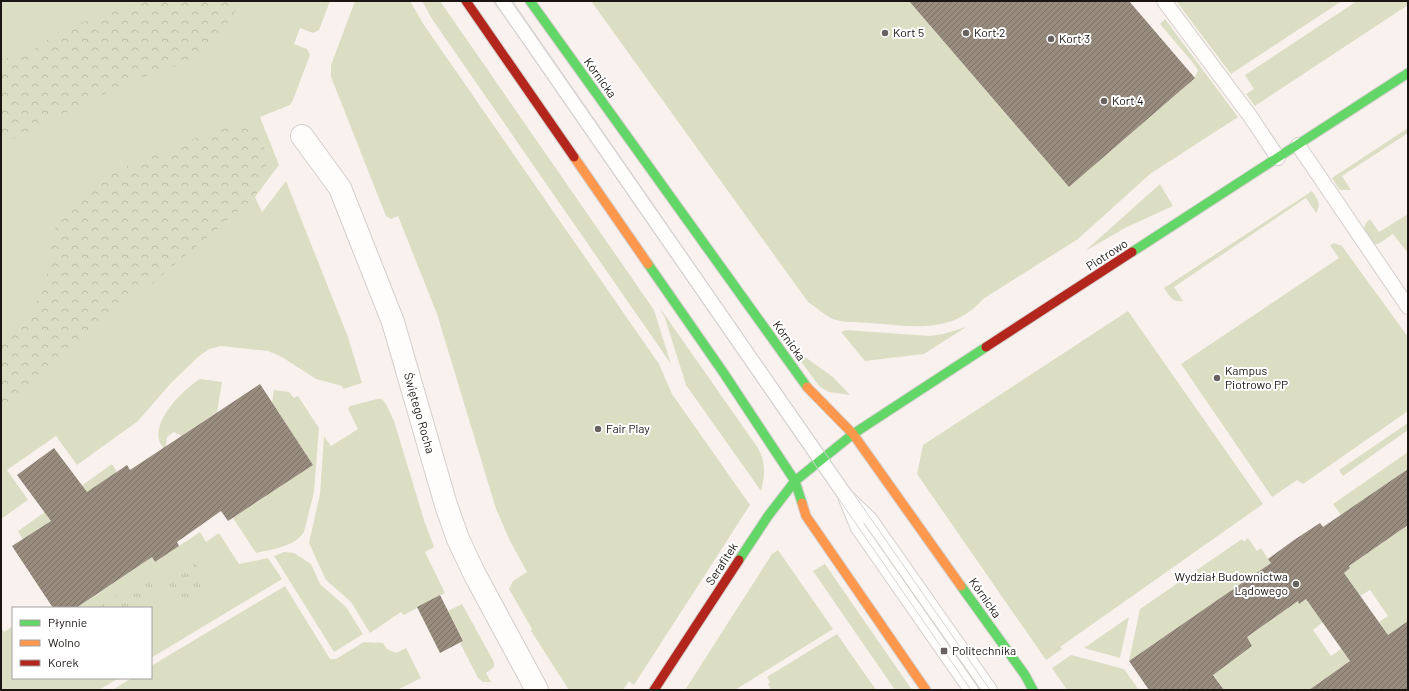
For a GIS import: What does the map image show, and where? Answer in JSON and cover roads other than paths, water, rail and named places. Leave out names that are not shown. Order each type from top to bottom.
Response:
[{"type":"street","points":[[466,1],[711,355],[796,481],[806,516],[926,690]]},
{"type":"street","name":"Kórnicka","points":[[530,1],[810,391],[853,434],[1020,668],[1033,690]]},
{"type":"street","name":"Piotrowo","points":[[821,460],[853,434],[1408,73]]},
{"type":"street","name":"Świętego Rocha","points":[[302,136],[340,188],[393,322],[446,505],[458,539],[474,573],[537,690]]},
{"type":"street","name":"Serafitek","points":[[654,690],[768,516],[796,481],[821,460]]},
{"type":"lane","points":[[503,1],[845,495],[870,519],[990,690]]},
{"type":"lane","points":[[1164,1],[1250,116],[1278,158]]},
{"type":"lane","points":[[1298,145],[1408,307]]},
{"type":"lane","points":[[845,495],[858,528],[971,690]]},
{"type":"tram line","points":[[493,1],[971,690]]},
{"type":"tram line","points":[[511,1],[990,690]]},
{"type":"place","name":"Kort 5","points":[[885,33]]},
{"type":"place","name":"Kort 2","points":[[966,33]]},
{"type":"place","name":"Kort 3","points":[[1051,39]]},
{"type":"place","name":"Kort 4","points":[[1104,101]]},
{"type":"place","name":"Kampus Piotrowo PP","points":[[1217,378]]},
{"type":"place","name":"Fair Play","points":[[598,429]]},
{"type":"place","name":"Wydział Budownictwa Lądowego","points":[[1296,584]]},
{"type":"place","name":"Politechnika","points":[[944,651]]}]
